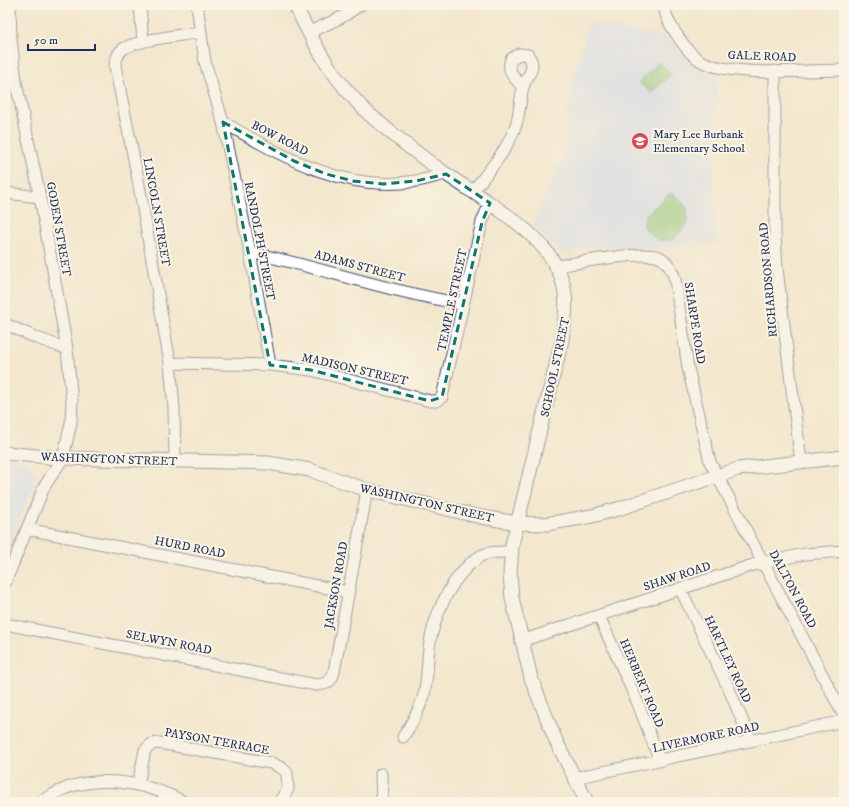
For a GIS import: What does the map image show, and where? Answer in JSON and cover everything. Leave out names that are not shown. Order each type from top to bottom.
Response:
[{"type":"street","name":"GODEN STREET","points":[[10,5],[11,81],[40,197],[67,349],[72,402],[71,423],[63,458]]},
{"type":"street","points":[[140,5],[143,42]]},
{"type":"street","points":[[197,5],[205,62],[223,122]]},
{"type":"street","name":"SCHOOL STREET","points":[[295,5],[323,60],[353,97],[383,125],[446,174],[490,203],[534,237],[557,266],[566,295],[567,309],[558,355],[518,523],[512,552],[510,574],[512,598],[521,641],[544,713],[574,778],[587,802]]},
{"type":"street","points":[[308,33],[342,17],[360,5]]},
{"type":"street","name":"GALE ROAD","points":[[664,5],[668,22],[684,47],[703,62],[717,67],[735,69],[775,71],[844,70]]},
{"type":"street","name":"LINCOLN STREET","points":[[175,461],[174,408],[170,363],[138,174],[115,66],[117,57],[122,50],[143,42],[200,32]]},
{"type":"street","name":"RICHARDSON ROAD","points":[[775,71],[776,248],[801,462]]},
{"type":"street","points":[[473,191],[497,160],[515,130],[523,87]]},
{"type":"street","name":"BOW ROAD","points":[[223,122],[294,161],[326,174],[353,181],[383,184],[416,181],[446,174]]},
{"type":"street","name":"RANDOLPH STREET","points":[[223,122],[250,252],[270,365]]},
{"type":"street","points":[[5,193],[40,197]]},
{"type":"street","name":"TEMPLE STREET","points":[[438,400],[442,397],[448,377],[482,222],[490,203]]},
{"type":"street","name":"ADAMS STREET","points":[[250,252],[434,299],[463,304]]},
{"type":"street","name":"SHARPE ROAD","points":[[557,266],[594,259],[646,256],[659,257],[668,264],[675,279],[688,368],[710,462],[718,474]]},
{"type":"street","points":[[5,324],[67,349]]},
{"type":"street","name":"MADISON STREET","points":[[170,363],[270,365],[311,370],[423,399],[438,400]]},
{"type":"street","name":"WASHINGTON STREET","points":[[5,453],[63,458],[268,463],[310,470],[367,490],[481,517],[518,523],[546,524],[592,516],[645,501],[718,474],[738,469],[844,457]]},
{"type":"street","points":[[5,583],[44,487],[63,458]]},
{"type":"street","name":"DALTON ROAD","points":[[718,474],[844,716]]},
{"type":"street","name":"JACKSON ROAD","points":[[328,684],[332,680],[334,672],[367,490]]},
{"type":"street","name":"HURD ROAD","points":[[27,529],[348,592]]},
{"type":"street","name":"SHAW ROAD","points":[[521,641],[680,588],[764,563],[805,554],[844,551]]},
{"type":"street","points":[[403,737],[414,720],[423,698],[431,637],[438,615],[454,583],[465,568],[480,556],[490,553],[512,552]]},
{"type":"street","name":"HARTLEY ROAD","points":[[680,588],[730,689],[751,741]]},
{"type":"street","name":"HERBERT ROAD","points":[[599,616],[637,701],[660,761]]},
{"type":"street","name":"SELWYN ROAD","points":[[5,624],[316,685],[328,684]]},
{"type":"street","name":"LIVERMORE ROAD","points":[[574,778],[844,721]]},
{"type":"street","name":"PAYSON TERRACE","points":[[138,785],[145,750],[152,744],[159,743],[271,763],[282,768],[287,773],[288,789],[279,802]]},
{"type":"street","points":[[381,774],[382,802]]},
{"type":"street","points":[[40,802],[65,788],[86,783],[114,782],[138,785],[171,795],[184,802]]},
{"type":"highlighted area","points":[[223,122],[294,161],[326,174],[353,181],[383,184],[416,181],[446,174],[490,203],[482,222],[442,397],[430,401],[311,370],[270,365]]},
{"type":"shaded area","name":"Mary Lee Burbank Elementary School","points":[[588,23],[669,38],[696,68],[706,74],[718,77],[714,133],[714,203],[718,243],[625,249],[618,246],[580,248],[567,254],[559,251],[533,225],[565,149],[567,108]]},
{"type":"shaded area","points":[[5,458],[22,460],[29,464],[35,476],[34,483],[5,554]]},
{"type":"green space","points":[[659,62],[671,74],[651,93],[639,82]]},
{"type":"green space","points":[[674,194],[687,208],[688,223],[673,240],[657,240],[644,227],[645,216],[668,195]]},
{"type":"green space","points":[[95,796],[121,796],[140,802],[65,802]]},
{"type":"place","name":"Mary Lee Burbank Elementary School","points":[[640,141]]}]
